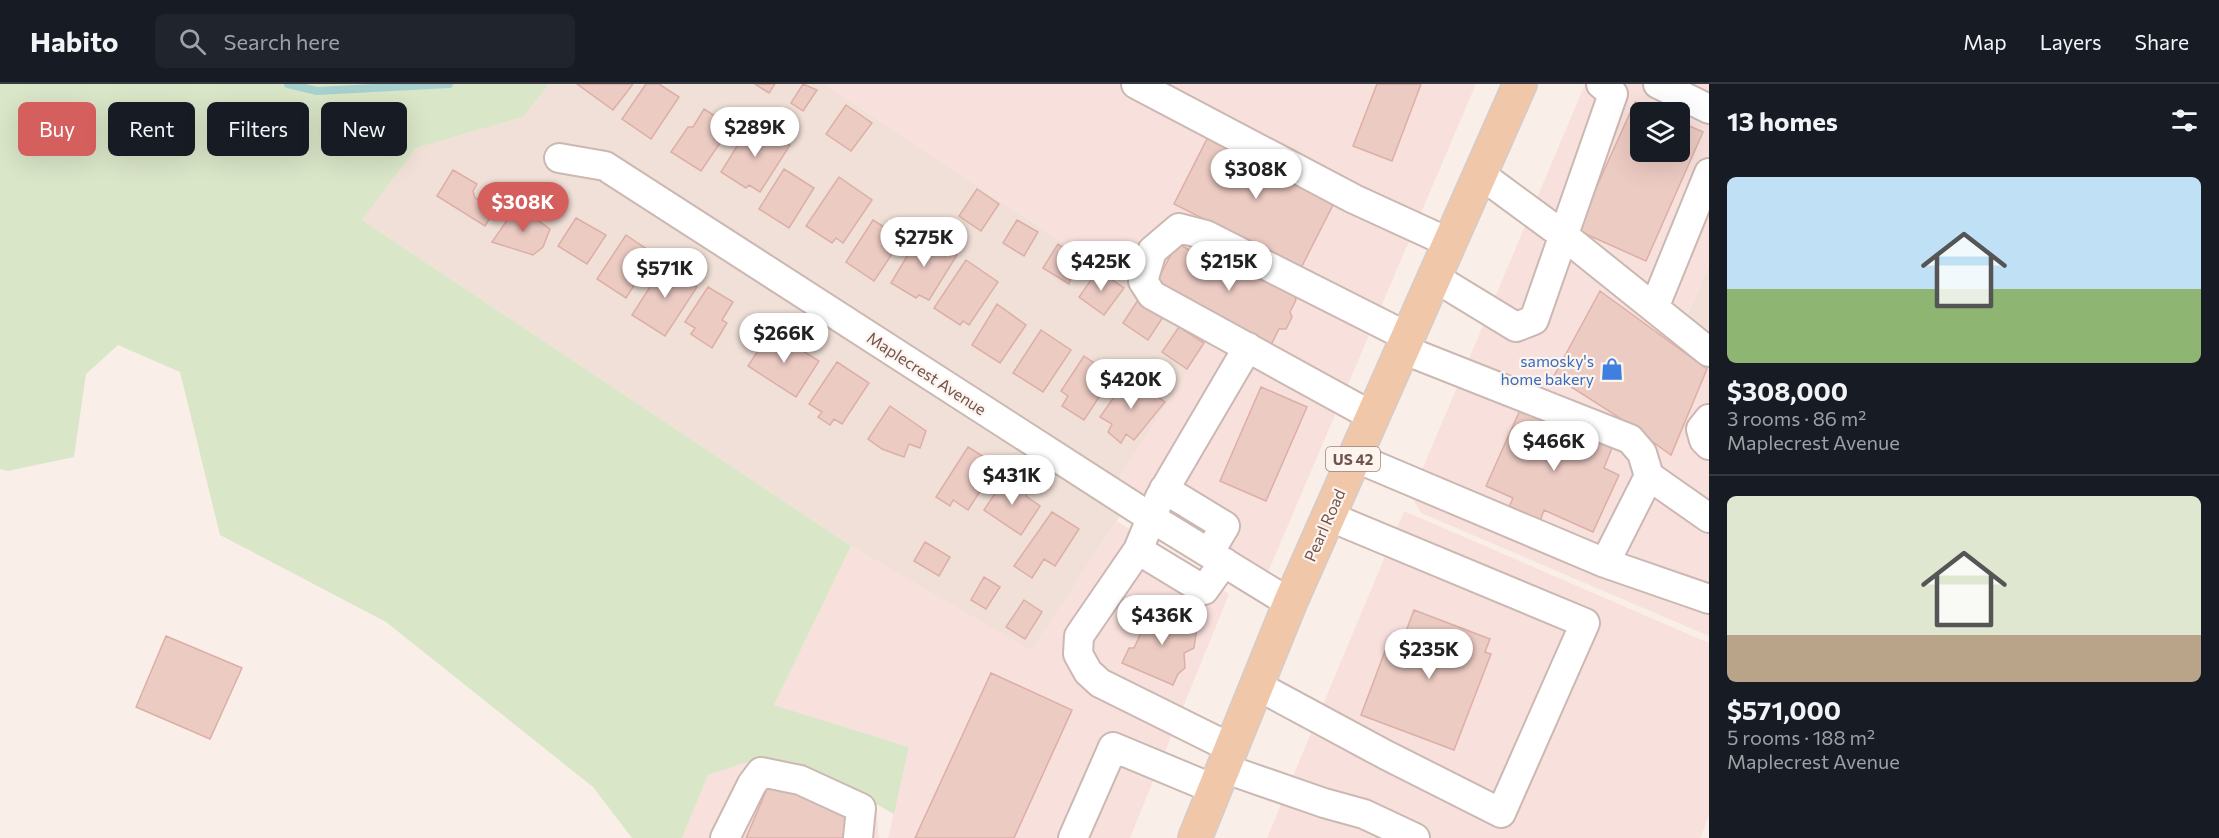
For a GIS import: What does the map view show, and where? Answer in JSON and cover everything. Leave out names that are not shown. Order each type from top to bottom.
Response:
[{"type":"main road","name":"Pearl Road","points":[[1194,838],[1290,603],[1520,84]]},
{"type":"street","points":[[1136,84],[1354,199],[1450,243]]},
{"type":"street","points":[[1658,84],[1709,109]]},
{"type":"street","points":[[1434,277],[1516,327],[1534,320],[1616,87]]},
{"type":"street","name":"Maplecrest Avenue","points":[[559,158],[605,165],[1150,517],[1290,603]]},
{"type":"street","points":[[1654,308],[1709,173]]},
{"type":"street","points":[[1480,174],[1563,235],[1709,352]]},
{"type":"street","points":[[1372,416],[1152,295],[1143,281],[1152,251],[1179,228],[1206,235],[1405,343],[1630,439],[1642,453],[1648,476],[1709,518]]},
{"type":"street","points":[[1223,769],[1100,683],[1088,672],[1078,654],[1079,636],[1138,550],[1150,517],[1164,489],[1248,347]]},
{"type":"street","points":[[1709,419],[1701,429],[1704,440],[1709,445]]},
{"type":"street","points":[[1354,458],[1605,563],[1709,599]]},
{"type":"street","points":[[1605,563],[1648,476]]},
{"type":"street","points":[[1138,550],[1204,590],[1225,526],[1164,489]]},
{"type":"street","points":[[1256,685],[1386,755],[1501,813],[1586,623],[1328,516]]},
{"type":"street","points":[[1073,838],[1113,747],[1223,769],[1364,814],[1415,838]]},
{"type":"street","points":[[725,838],[761,772],[800,780],[861,808],[858,838]]},
{"type":"street","points":[[1324,803],[1356,827],[1379,838]]},
{"type":"shaded area","points":[[549,84],[824,84],[1209,339],[1107,497],[1124,510],[1031,651],[851,546],[362,220],[416,148],[523,117]]},
{"type":"shaded area","points":[[824,84],[1476,84],[1266,577],[1115,484],[1208,338]]},
{"type":"shaded area","points":[[1585,84],[1709,84],[1709,265],[1683,324],[1709,344],[1709,636],[1421,513],[1411,496]]},
{"type":"shaded area","points":[[1709,265],[1709,344],[1683,325]]},
{"type":"shaded area","points":[[1404,511],[1709,643],[1709,816],[1700,838],[1267,838]]},
{"type":"shaded area","points":[[1117,521],[1229,594],[1130,838],[888,838],[909,747],[774,705],[851,546],[1031,650]]},
{"type":"shaded area","points":[[763,757],[876,804],[879,838],[682,838],[708,775]]},
{"type":"green space","points":[[0,84],[549,84],[523,117],[416,148],[362,220],[851,546],[774,705],[909,747],[894,814],[876,804],[763,757],[708,775],[682,838],[632,838],[593,787],[386,622],[220,535],[180,372],[118,345],[86,374],[74,457],[8,471],[0,469]]},
{"type":"building","points":[[577,84],[633,84],[613,110]]},
{"type":"building","points":[[646,84],[659,84],[679,97],[651,139],[622,119]]},
{"type":"building","points":[[755,84],[775,84],[769,93]]},
{"type":"building","points":[[803,84],[817,90],[803,111],[791,103]]},
{"type":"building","points":[[1377,84],[1421,84],[1392,161],[1353,146]]},
{"type":"building","points":[[846,105],[872,123],[851,151],[826,134]]},
{"type":"building","points":[[704,109],[726,123],[716,140],[720,143],[701,171],[671,152],[688,127],[693,127]]},
{"type":"building","points":[[1630,113],[1630,162],[1690,162],[1646,261],[1577,230]]},
{"type":"building","points":[[752,122],[790,145],[760,192],[749,185],[746,188],[721,172]]},
{"type":"building","points":[[1690,126],[1703,132],[1690,161]]},
{"type":"building","points":[[1211,131],[1338,195],[1301,268],[1174,204]]},
{"type":"building","points":[[784,169],[814,188],[789,228],[759,209]]},
{"type":"building","points":[[453,170],[477,184],[473,191],[475,198],[483,202],[484,199],[497,207],[485,226],[437,196]]},
{"type":"building","points":[[839,177],[872,200],[843,243],[836,238],[832,243],[806,226]]},
{"type":"building","points":[[977,189],[999,204],[981,231],[959,216]]},
{"type":"building","points":[[517,206],[528,214],[531,210],[535,212],[532,216],[550,229],[543,247],[533,255],[492,242]]},
{"type":"building","points":[[576,218],[606,235],[587,264],[558,246]]},
{"type":"building","points":[[873,220],[884,227],[889,222],[906,233],[874,281],[846,262]]},
{"type":"building","points":[[1017,220],[1038,232],[1024,256],[1003,243]]},
{"type":"building","points":[[921,233],[957,255],[929,300],[919,295],[916,298],[891,283]]},
{"type":"building","points":[[626,235],[654,254],[626,298],[597,279]]},
{"type":"building","points":[[1177,243],[1209,261],[1215,251],[1291,288],[1296,300],[1286,329],[1279,329],[1271,345],[1155,285]]},
{"type":"building","points":[[1058,244],[1077,257],[1069,284],[1043,268]]},
{"type":"building","points":[[966,260],[998,282],[969,325],[963,321],[960,325],[934,308]]},
{"type":"building","points":[[666,262],[690,278],[689,282],[697,287],[665,336],[632,315]]},
{"type":"building","points":[[1098,270],[1124,288],[1104,315],[1079,297]]},
{"type":"building","points":[[708,287],[733,302],[722,320],[727,323],[712,348],[691,334],[695,328],[685,322]]},
{"type":"building","points":[[1600,291],[1707,369],[1671,455],[1617,416],[1554,376]]},
{"type":"building","points":[[1140,297],[1165,314],[1148,340],[1123,323]]},
{"type":"building","points":[[997,304],[1026,325],[1000,363],[972,345]]},
{"type":"building","points":[[1179,327],[1204,343],[1187,369],[1162,352]]},
{"type":"building","points":[[1041,330],[1071,350],[1043,392],[1013,373]]},
{"type":"building","points":[[771,331],[819,361],[796,397],[748,366]]},
{"type":"building","points":[[1084,356],[1113,376],[1084,420],[1062,406],[1068,396],[1061,391]]},
{"type":"building","points":[[837,362],[869,383],[842,424],[834,419],[830,425],[818,417],[822,412],[809,404]]},
{"type":"building","points":[[1128,377],[1165,402],[1134,440],[1126,434],[1121,443],[1108,432],[1112,424],[1100,417]]},
{"type":"building","points":[[1261,387],[1307,407],[1266,501],[1220,481]]},
{"type":"building","points":[[890,406],[926,431],[920,448],[909,444],[904,457],[882,449],[868,439]]},
{"type":"building","points":[[1521,408],[1612,448],[1604,468],[1619,475],[1593,532],[1544,510],[1540,521],[1509,507],[1513,498],[1486,486]]},
{"type":"building","points":[[968,447],[997,465],[968,510],[953,500],[950,506],[936,497]]},
{"type":"building","points":[[1006,477],[1028,492],[1026,496],[1040,506],[1021,535],[984,510]]},
{"type":"building","points":[[1052,512],[1079,529],[1055,566],[1044,559],[1032,578],[1014,566]]},
{"type":"building","points":[[925,542],[950,557],[939,576],[914,561]]},
{"type":"building","points":[[984,577],[1000,587],[986,609],[971,600]]},
{"type":"building","points":[[1024,600],[1042,612],[1025,639],[1006,627]]},
{"type":"building","points":[[1154,605],[1197,626],[1194,648],[1184,653],[1185,668],[1178,674],[1173,685],[1122,663],[1129,648],[1134,648]]},
{"type":"building","points":[[1414,610],[1490,639],[1485,652],[1491,654],[1454,750],[1361,715],[1390,638],[1402,642]]},
{"type":"building","points":[[166,636],[242,668],[210,739],[136,707]]},
{"type":"building","points":[[991,673],[1072,710],[1014,838],[915,838]]},
{"type":"building","points":[[770,782],[858,820],[850,838],[746,838]]},
{"type":"waterway","points":[[288,84],[317,91],[449,84]]},
{"type":"place","name":"samosky's home bakery","points":[[1612,369]]}]
